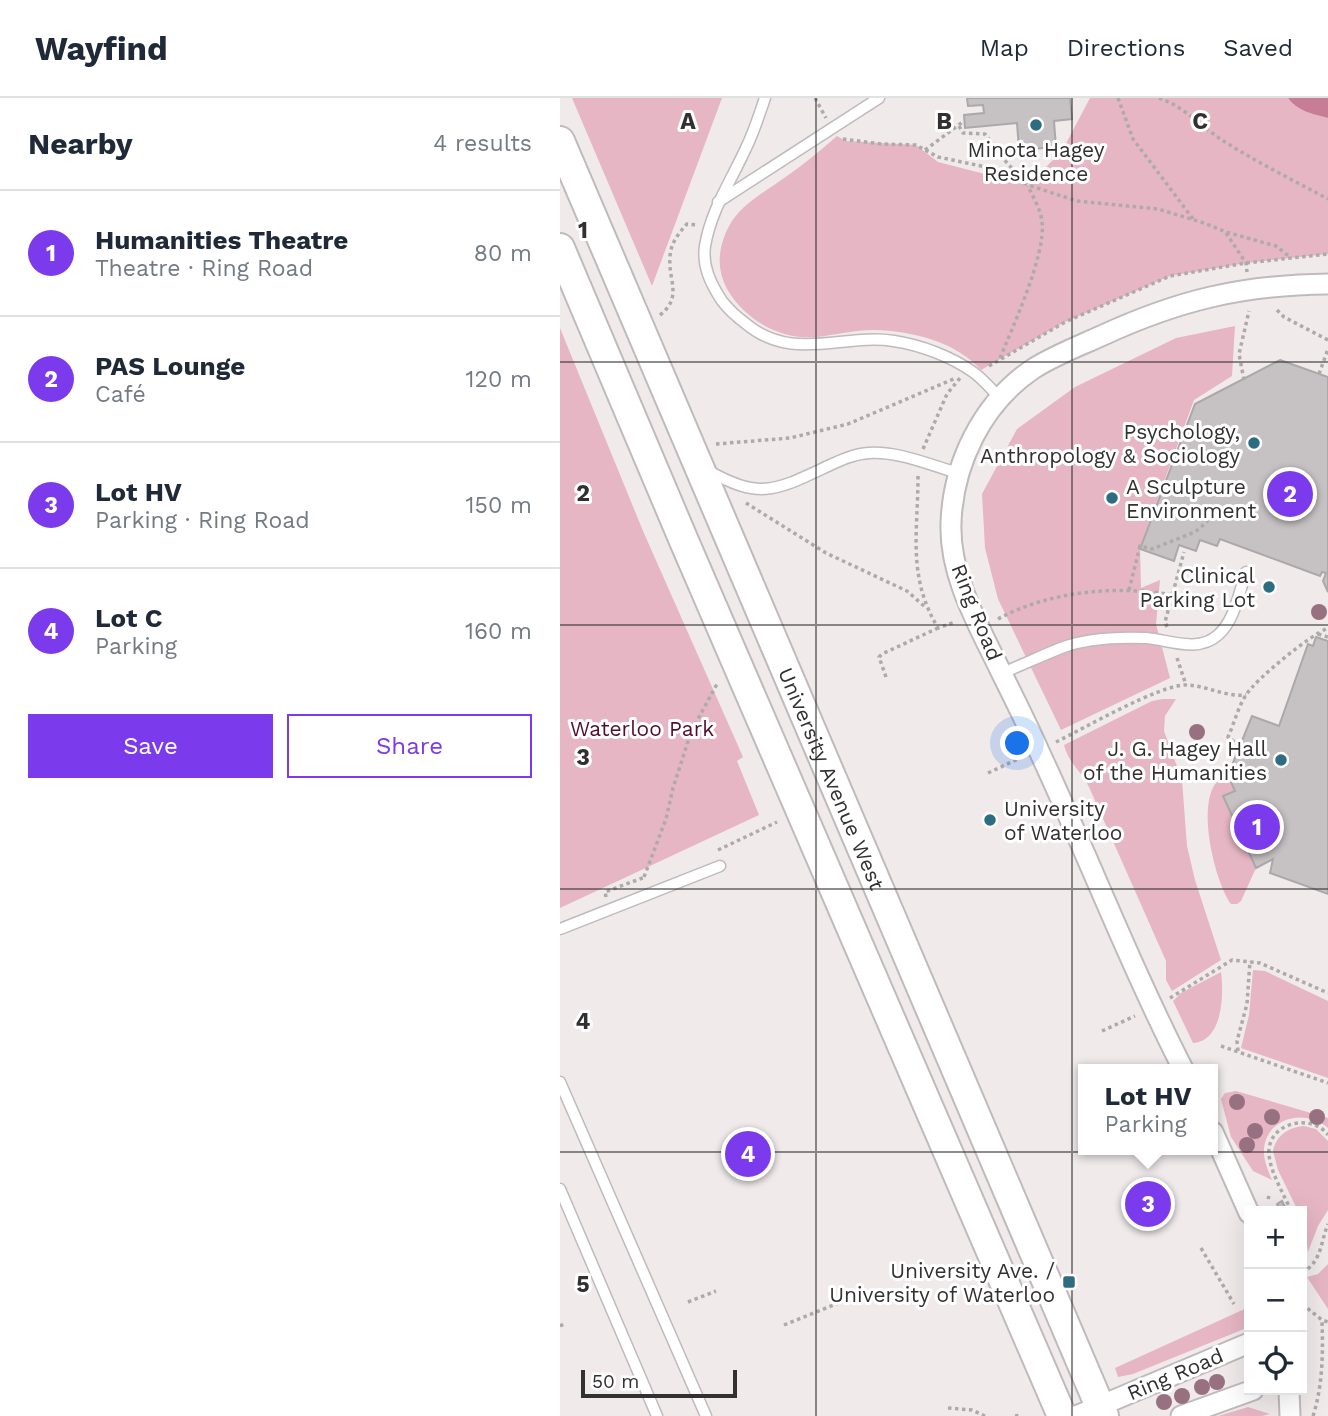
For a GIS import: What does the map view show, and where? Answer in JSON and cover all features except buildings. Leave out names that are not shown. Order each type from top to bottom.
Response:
[{"type":"main road","name":"University Avenue West","points":[[560,141],[705,455],[1093,1412]]},
{"type":"main road","name":"University Avenue West","points":[[560,248],[1062,1416]]},
{"type":"street","name":"Ring Road","points":[[1180,1064],[1152,1008],[1046,767],[980,629],[956,563],[951,525],[958,473],[985,417],[1000,398],[1033,369],[1123,326],[1184,303],[1250,288],[1328,284]]},
{"type":"street","points":[[1218,1143],[1246,1206]]},
{"type":"street","name":"Ring Road","points":[[1093,1412],[1244,1345]]},
{"type":"street","name":"Ring Road","points":[[1181,1416],[1244,1393]]},
{"type":"street","points":[[1289,1395],[1290,1416]]},
{"type":"lane","points":[[765,98],[747,147],[718,202],[704,257],[711,284],[726,305],[759,334],[776,342],[829,344],[873,339],[896,341],[930,351],[974,373],[1000,398]]},
{"type":"lane","points":[[718,202],[879,98]]},
{"type":"lane","points":[[705,455],[742,487],[764,490],[789,485],[838,461],[868,453],[884,453],[958,473]]},
{"type":"lane","points":[[1002,673],[1062,648],[1086,642],[1146,638],[1188,645],[1206,643],[1218,635],[1228,622],[1246,572]]},
{"type":"lane","points":[[560,929],[720,866]]},
{"type":"lane","points":[[560,1082],[706,1416]]},
{"type":"lane","points":[[560,1189],[657,1416]]},
{"type":"path","points":[[815,98],[837,136],[846,141],[916,145],[938,157],[1000,170],[1028,185],[1077,201],[1158,209],[1276,246],[1291,258]]},
{"type":"path","points":[[1118,98],[1133,139],[1194,220]]},
{"type":"path","points":[[1159,98],[1168,99],[1224,142],[1328,199]]},
{"type":"path","points":[[925,150],[964,121]]},
{"type":"path","points":[[958,126],[963,133],[985,134],[1028,185],[1042,222],[1032,278],[1000,360]]},
{"type":"path","points":[[656,319],[665,311],[674,288],[669,260],[677,235],[687,224],[710,227]]},
{"type":"path","points":[[1277,310],[1284,317],[1328,340]]},
{"type":"path","points":[[1244,380],[1238,354],[1249,313]]},
{"type":"path","points":[[1320,374],[1328,349]]},
{"type":"path","points":[[705,455],[848,424],[946,381],[974,373]]},
{"type":"path","points":[[736,496],[826,554],[907,591],[926,607]]},
{"type":"path","points":[[1129,590],[1140,545],[1152,549],[1195,532],[1208,522]]},
{"type":"path","points":[[1184,552],[1165,622],[1186,685]]},
{"type":"path","points":[[1006,615],[1085,592],[1129,590],[1173,595]]},
{"type":"path","points":[[886,677],[880,657],[882,654],[938,628]]},
{"type":"path","points":[[1240,746],[1228,737],[1246,695],[1316,633],[1328,628]]},
{"type":"path","points":[[1316,633],[1328,637]]},
{"type":"path","points":[[645,877],[666,819],[691,732],[717,684]]},
{"type":"path","points":[[1065,738],[1164,689],[1186,685],[1232,696],[1246,695]]},
{"type":"path","points":[[988,773],[1010,763]]},
{"type":"path","points":[[1186,986],[1231,960],[1250,961],[1280,971],[1328,993]]},
{"type":"path","points":[[1238,1051],[1237,1041],[1247,1004],[1250,961]]},
{"type":"path","points":[[1102,1031],[1134,1017]]},
{"type":"path","points":[[1221,1046],[1328,1083]]},
{"type":"path","points":[[1289,1206],[1272,1169],[1270,1142],[1284,1126],[1307,1121],[1315,1123],[1328,1135]]},
{"type":"path","points":[[1307,1269],[1315,1263],[1320,1254],[1328,1224]]},
{"type":"path","points":[[1201,1248],[1234,1304]]},
{"type":"path","points":[[688,1302],[716,1291]]},
{"type":"path","points":[[784,1325],[841,1302]]},
{"type":"path","points":[[1307,1308],[1328,1322]]},
{"type":"path","points":[[1313,1416],[1318,1402],[1321,1370],[1322,1320]]},
{"type":"path","points":[[948,1408],[972,1410],[985,1416]]},
{"type":"path","points":[[1016,1416],[1021,1415]]},
{"type":"green space","points":[[572,98],[722,98],[652,286]]},
{"type":"green space","points":[[1090,98],[1288,98],[1301,109],[1328,118],[1328,254],[1246,263],[1170,276],[1065,322],[981,370],[959,352],[917,335],[867,330],[816,337],[789,335],[754,319],[743,310],[727,289],[721,274],[721,248],[725,234],[738,213],[837,136],[846,141],[916,145],[938,162],[1028,185],[1062,151]]},
{"type":"green space","points":[[1235,326],[1232,376],[1194,400],[1140,547],[1141,588],[1160,580],[1156,624],[1170,678],[1061,730],[998,599],[985,548],[982,494],[1017,429],[1075,387],[1176,338]]},
{"type":"green space","name":"Waterloo Park","points":[[560,328],[643,531],[743,757],[737,761],[759,815],[560,908]]},
{"type":"green space","points":[[1176,699],[1165,716],[1164,731],[1182,780],[1187,846],[1195,880],[1221,960],[1172,991],[1166,980],[1166,961],[1089,787],[1068,756],[1064,745],[1152,701]]},
{"type":"green space","points":[[1228,775],[1235,791],[1224,796],[1256,868],[1241,901],[1237,904],[1231,904],[1224,892],[1209,834],[1210,796],[1217,782]]},
{"type":"green space","points":[[1253,970],[1265,971],[1328,1001],[1328,1078],[1241,1048],[1249,1015]]},
{"type":"green space","points":[[1221,972],[1221,1004],[1216,1025],[1203,1040],[1193,1043],[1173,1001],[1181,993]]},
{"type":"green space","points":[[1236,1091],[1328,1118],[1328,1128],[1319,1122],[1300,1118],[1280,1123],[1273,1129],[1264,1148],[1272,1180],[1253,1171],[1231,1137],[1221,1099],[1225,1093]]},
{"type":"green space","points":[[1304,1126],[1316,1129],[1328,1141],[1328,1210],[1318,1226],[1308,1252],[1307,1206],[1296,1206],[1278,1170],[1273,1151],[1277,1141],[1293,1128]]},
{"type":"green space","points":[[1328,1264],[1328,1309],[1307,1277],[1318,1274]]},
{"type":"green space","points":[[1244,1309],[1244,1329],[1133,1374],[1118,1377],[1115,1368]]},
{"type":"green space","points":[[1248,1407],[1270,1414],[1218,1416]]},
{"type":"shaded area","points":[[1288,98],[1328,98],[1328,118],[1301,109]]},
{"type":"place","name":"Minota Hagey Residence","points":[[1036,125]]},
{"type":"place","name":"Psychology, Anthropology & Sociology","points":[[1254,443]]},
{"type":"place","name":"PAS Lounge","points":[[1290,494]]},
{"type":"place","name":"A Sculpture Environment","points":[[1112,498]]},
{"type":"place","name":"Clinical Parking Lot","points":[[1269,587]]},
{"type":"place","name":"J. G. Hagey Hall of the Humanities","points":[[1281,760]]},
{"type":"place","name":"University of Waterloo","points":[[990,820]]},
{"type":"place","name":"Humanities Theatre","points":[[1257,827]]},
{"type":"place","name":"Lot C","points":[[748,1154]]},
{"type":"place","name":"Lot HV","points":[[1148,1204]]},
{"type":"place","name":"University Ave. / University of Waterloo","points":[[1069,1282]]}]
